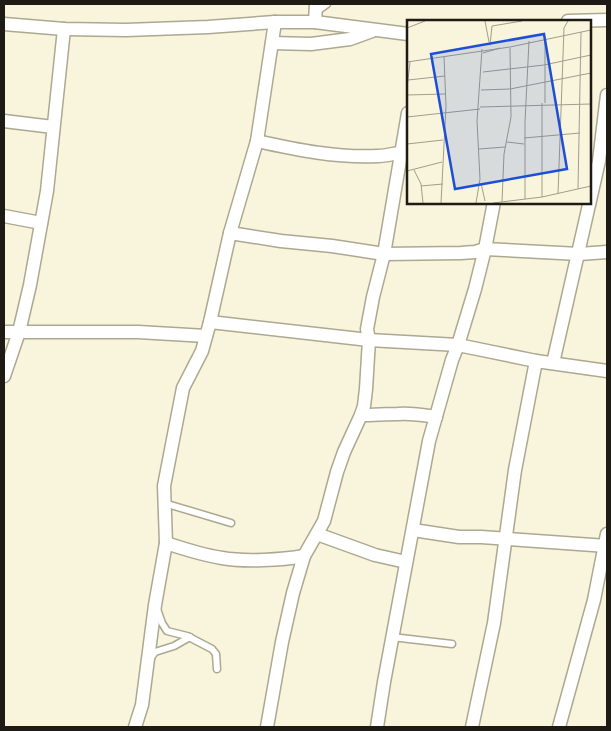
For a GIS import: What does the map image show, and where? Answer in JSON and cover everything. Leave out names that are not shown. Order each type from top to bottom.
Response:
[{"type":"street","points":[[4,24],[64,29],[135,30],[208,27],[275,22],[316,9],[375,30],[407,34]]},
{"type":"street","points":[[591,20],[607,20]]},
{"type":"street","points":[[135,727],[142,705],[166,543],[164,486],[183,388],[202,351],[230,232],[256,141],[275,22]]},
{"type":"street","points":[[4,376],[19,332],[30,285],[47,191],[64,29]]},
{"type":"street","points":[[272,43],[311,44],[340,41],[375,30]]},
{"type":"street","points":[[591,198],[599,161],[607,95]]},
{"type":"street","points":[[4,121],[53,127]]},
{"type":"street","points":[[267,727],[282,642],[304,556],[324,521],[337,472],[361,415],[366,389],[369,340],[367,329],[405,152],[407,126]]},
{"type":"street","points":[[256,141],[298,150],[347,156],[380,156],[405,152]]},
{"type":"street","points":[[377,727],[429,441],[475,289],[494,204]]},
{"type":"street","points":[[553,363],[590,204]]},
{"type":"street","points":[[4,216],[41,223]]},
{"type":"street","points":[[230,232],[281,241],[384,254],[461,253],[475,252],[485,248],[579,254],[607,252]]},
{"type":"street","points":[[210,322],[369,340],[458,345],[536,361],[607,372]]},
{"type":"street","points":[[4,332],[138,332],[206,336]]},
{"type":"street","points":[[472,727],[494,624],[515,470],[536,361]]},
{"type":"street","points":[[361,415],[414,414],[436,417]]},
{"type":"street","points":[[413,530],[459,537],[506,540],[606,542],[594,600],[559,727]]},
{"type":"street","points":[[318,534],[375,554],[406,562]]},
{"type":"street","points":[[166,543],[190,551],[224,558],[248,559],[304,556]]},
{"type":"street","points":[[142,705],[143,727]]},
{"type":"lane","points":[[316,9],[327,4]]},
{"type":"lane","points":[[164,503],[231,523]]},
{"type":"lane","points":[[156,605],[167,631],[190,637],[212,649],[216,654],[217,668]]},
{"type":"lane","points":[[148,662],[155,652],[174,646],[190,637]]},
{"type":"lane","points":[[392,637],[452,644]]}]
